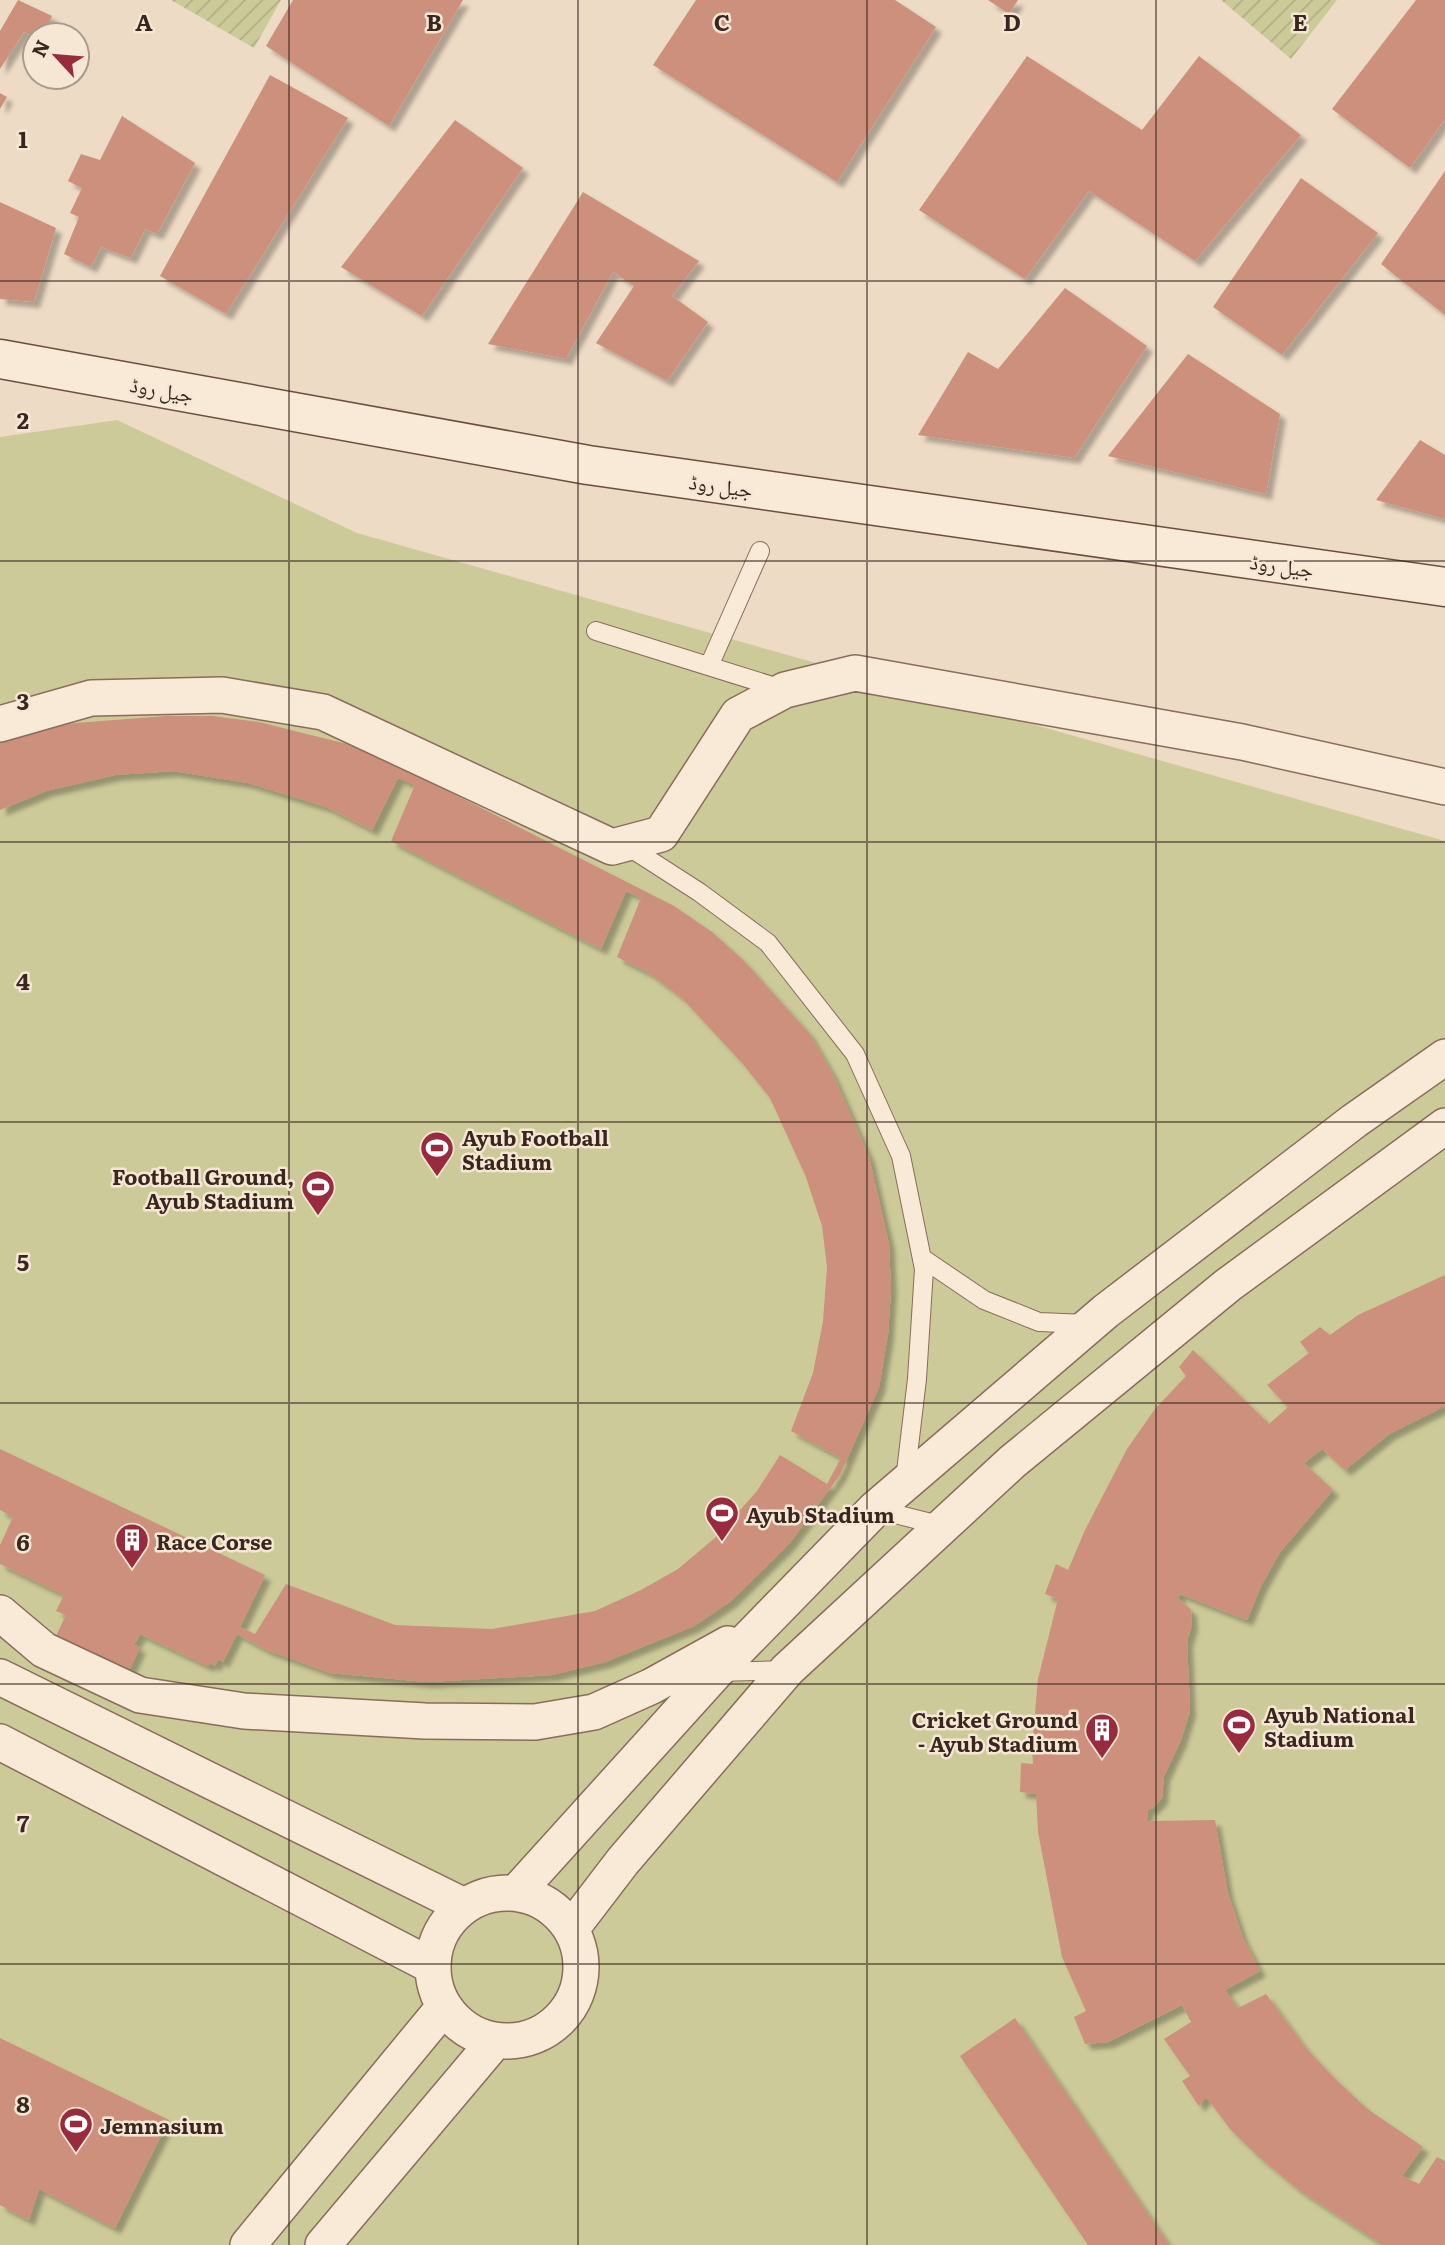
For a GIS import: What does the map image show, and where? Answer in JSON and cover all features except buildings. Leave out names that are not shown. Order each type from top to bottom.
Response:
[{"type":"main road","name":"جیل روڈ","points":[[0,359],[588,465],[1445,587]]},
{"type":"street","points":[[0,724],[91,698],[222,695],[323,712],[612,847],[661,834],[738,715],[785,690],[855,673],[1242,742],[1445,786]]},
{"type":"street","points":[[516,1893],[715,1672],[875,1509],[1090,1325],[1354,1121],[1445,1057]]},
{"type":"street","points":[[571,1929],[623,1861],[787,1670],[1012,1462],[1228,1285],[1445,1126]]},
{"type":"street","points":[[0,1614],[44,1650],[140,1695],[244,1711],[425,1721],[535,1722],[594,1712],[652,1686],[760,1626]]},
{"type":"street","points":[[652,1686],[715,1672]]},
{"type":"street","points":[[0,1677],[464,1906]]},
{"type":"street","points":[[0,1742],[432,1966]]},
{"type":"street","points":[[497,1892],[516,1893],[538,1898],[556,1911],[571,1929],[580,1951],[581,1975],[574,1998],[561,2018],[541,2033],[519,2040],[495,2040],[475,2035],[458,2023],[444,2007],[435,1987],[432,1966],[436,1943],[447,1922],[464,1906],[497,1892]]},
{"type":"street","points":[[248,2245],[444,2007]]},
{"type":"street","points":[[323,2245],[495,2040]]},
{"type":"lane","points":[[709,666],[760,551]]},
{"type":"lane","points":[[596,631],[785,690]]},
{"type":"lane","points":[[625,844],[699,892],[768,943],[855,1054],[901,1156],[922,1258],[917,1379],[904,1484]]},
{"type":"lane","points":[[922,1258],[984,1300],[1038,1322],[1090,1325]]},
{"type":"lane","points":[[875,1509],[943,1526]]},
{"type":"lane","points":[[715,1672],[787,1670]]},
{"type":"shaded area","points":[[171,0],[281,0],[254,48]]},
{"type":"shaded area","points":[[1221,0],[1337,0],[1291,59]]},
{"type":"shaded area","name":"Ayub Stadium","points":[[117,420],[357,533],[1445,841],[1445,2245],[0,2245],[0,437]]},
{"type":"place","name":"Ayub Football Stadium","points":[[437,1178]]},
{"type":"place","name":"Football Ground, Ayub Stadium","points":[[318,1217]]},
{"type":"place","name":"Ayub Stadium","points":[[722,1543]]},
{"type":"place","name":"Race Corse","points":[[132,1570]]},
{"type":"place","name":"Ayub National Stadium","points":[[1239,1755]]},
{"type":"place","name":"Cricket Ground - Ayub Stadium","points":[[1102,1760]]},
{"type":"place","name":"Jemnasium","points":[[76,2154]]}]
